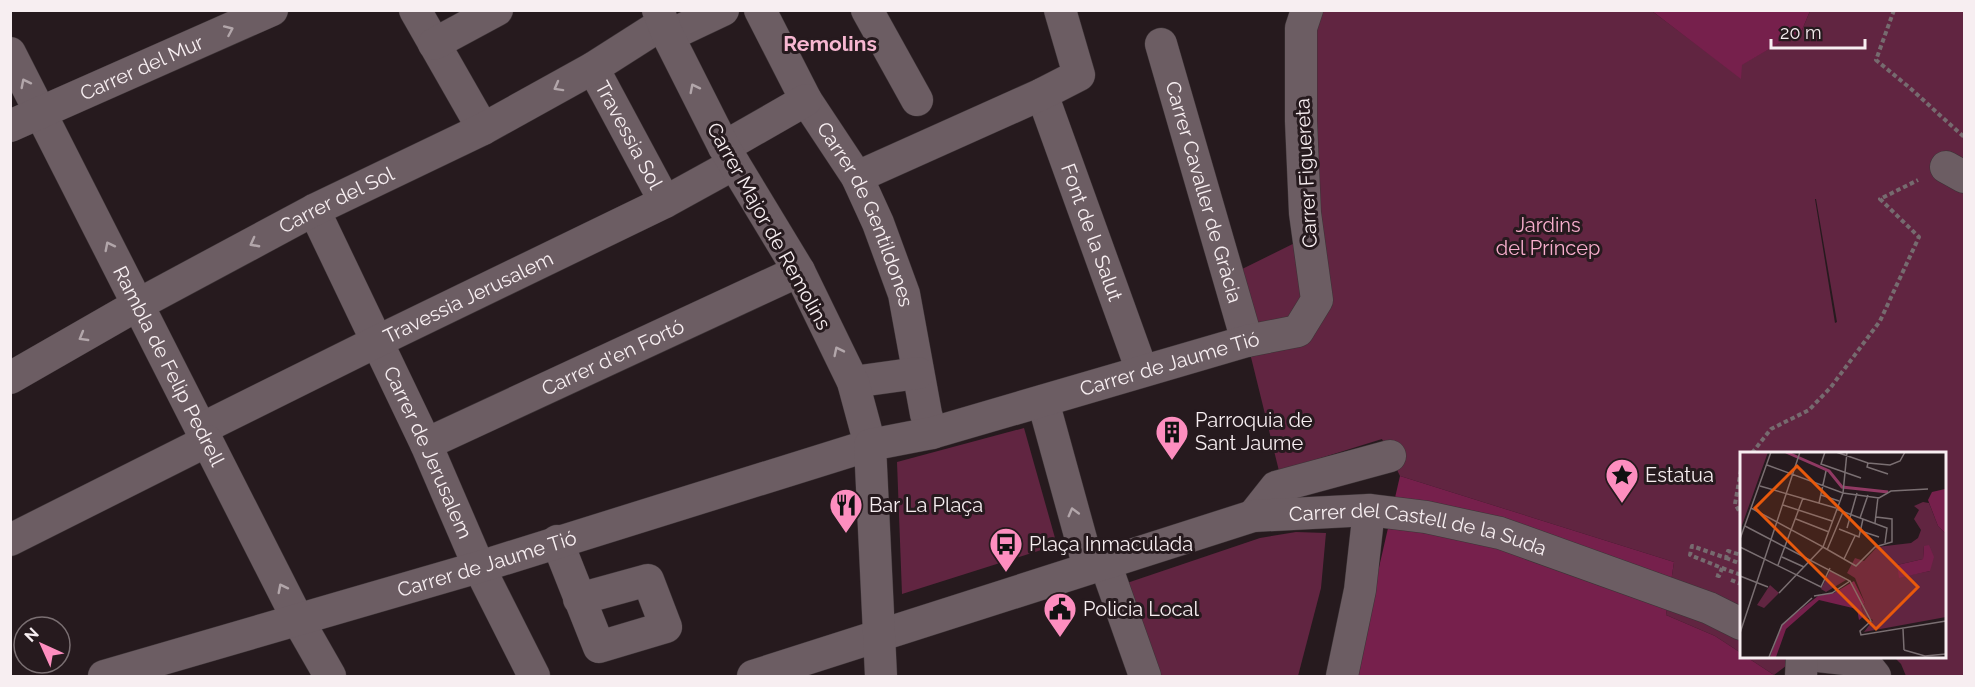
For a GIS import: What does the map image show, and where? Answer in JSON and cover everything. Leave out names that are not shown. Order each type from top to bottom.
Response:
[{"type":"street","name":"Carrer del Mur","points":[[10,126],[272,10]]},
{"type":"street","points":[[415,10],[483,129]]},
{"type":"street","points":[[434,44],[497,10]]},
{"type":"street","name":"Carrer del Sol","points":[[10,378],[139,304],[314,210],[483,129],[593,68],[662,24],[723,10]]},
{"type":"street","name":"Carrer de Gentildones","points":[[760,10],[806,100],[857,177],[878,223],[904,294],[926,414],[932,434]]},
{"type":"street","points":[[867,10],[917,100]]},
{"type":"street","points":[[857,177],[1042,94],[1079,75],[1060,10]]},
{"type":"street","name":"Carrer Figuereta","points":[[1298,331],[1317,300],[1305,213],[1301,121],[1301,28],[1307,10]]},
{"type":"street","name":"Carrer Major de Remolins","points":[[662,24],[729,155],[799,271],[853,382],[870,446],[881,676]]},
{"type":"street","name":"Carrer Cavaller de Gràcia","points":[[1161,44],[1246,341]]},
{"type":"street","name":"Rambla de Felip Pedrell","points":[[10,53],[298,620],[330,676]]},
{"type":"street","name":"Travessia Sol","points":[[593,68],[666,202]]},
{"type":"street","name":"Font de la Salut","points":[[1042,94],[1142,371]]},
{"type":"street","name":"Travessia Jerusalem","points":[[10,540],[376,342],[666,202],[806,100]]},
{"type":"street","name":"Carrer de Jerusalem","points":[[314,210],[426,444],[479,567],[534,676]]},
{"type":"street","name":"Carrer d'en Fortó","points":[[426,444],[799,271]]},
{"type":"street","name":"Carrer de Jaume Tió","points":[[104,676],[479,567],[870,446],[932,434],[1246,341],[1298,331]]},
{"type":"street","points":[[853,382],[918,373]]},
{"type":"street","points":[[1043,401],[1097,566],[1145,676]]},
{"type":"street","points":[[1253,516],[1276,487],[1390,456]]},
{"type":"street","points":[[1342,676],[1360,590],[1369,510]]},
{"type":"street","name":"Carrer del Castell de la Suda","points":[[753,676],[1253,516],[1316,522],[1369,510],[1426,517],[1500,533],[1709,608],[1740,624]]},
{"type":"street","points":[[557,541],[579,599]]},
{"type":"street","points":[[1801,676],[1802,657]]},
{"type":"street","points":[[1827,657],[1863,661],[1875,676]]},
{"type":"path","points":[[1894,10],[1875,60],[1911,88],[1965,138]]},
{"type":"path","points":[[1753,452],[1771,429],[1809,410],[1831,387],[1880,321],[1919,237],[1880,199]]},
{"type":"path","points":[[1740,476],[1735,504],[1740,512]]},
{"type":"path","points":[[1740,564],[1692,546],[1690,555],[1740,575]]},
{"type":"path","points":[[1726,558],[1728,550],[1740,555]]},
{"type":"path","points":[[1708,572],[1719,576],[1722,568]]},
{"type":"green space","name":"Jardins del Príncep","points":[[1317,11],[1652,11],[1741,78],[1741,65],[1802,30],[1810,11],[1964,11],[1964,676],[1906,676],[1901,664],[1894,657],[1945,657],[1945,452],[1740,452],[1740,652],[1715,636],[1666,615],[1674,562],[1400,476],[1382,439],[1279,471],[1247,341],[1228,276],[1323,229],[1313,153]],"holes":[[[1815,199],[1837,322],[1835,323]]]},
{"type":"green space","points":[[1024,428],[1057,545],[902,594],[897,462]]},
{"type":"green space","points":[[1296,532],[1326,533],[1321,588],[1298,676],[1155,676],[1124,584],[1260,538]]},
{"type":"green space","points":[[1747,657],[1798,657],[1774,675]]},
{"type":"shaded area","points":[[1652,11],[1810,11],[1802,30],[1742,65],[1741,79]]},
{"type":"shaded area","points":[[1400,476],[1674,562],[1666,615],[1715,636],[1740,652],[1740,657],[1747,657],[1774,675],[1774,676],[1354,676]]},
{"type":"place","name":"Parroquia de Sant Jaume","points":[[1172,461]]},
{"type":"place","name":"Estatua","points":[[1622,504]]},
{"type":"place","name":"Bar La Plaça","points":[[846,534]]},
{"type":"place","name":"Plaça Inmaculada","points":[[1006,573]]},
{"type":"place","name":"Policia Local","points":[[1060,638]]},
{"type":"district","name":"Remolins","points":[[830,43]]}]
